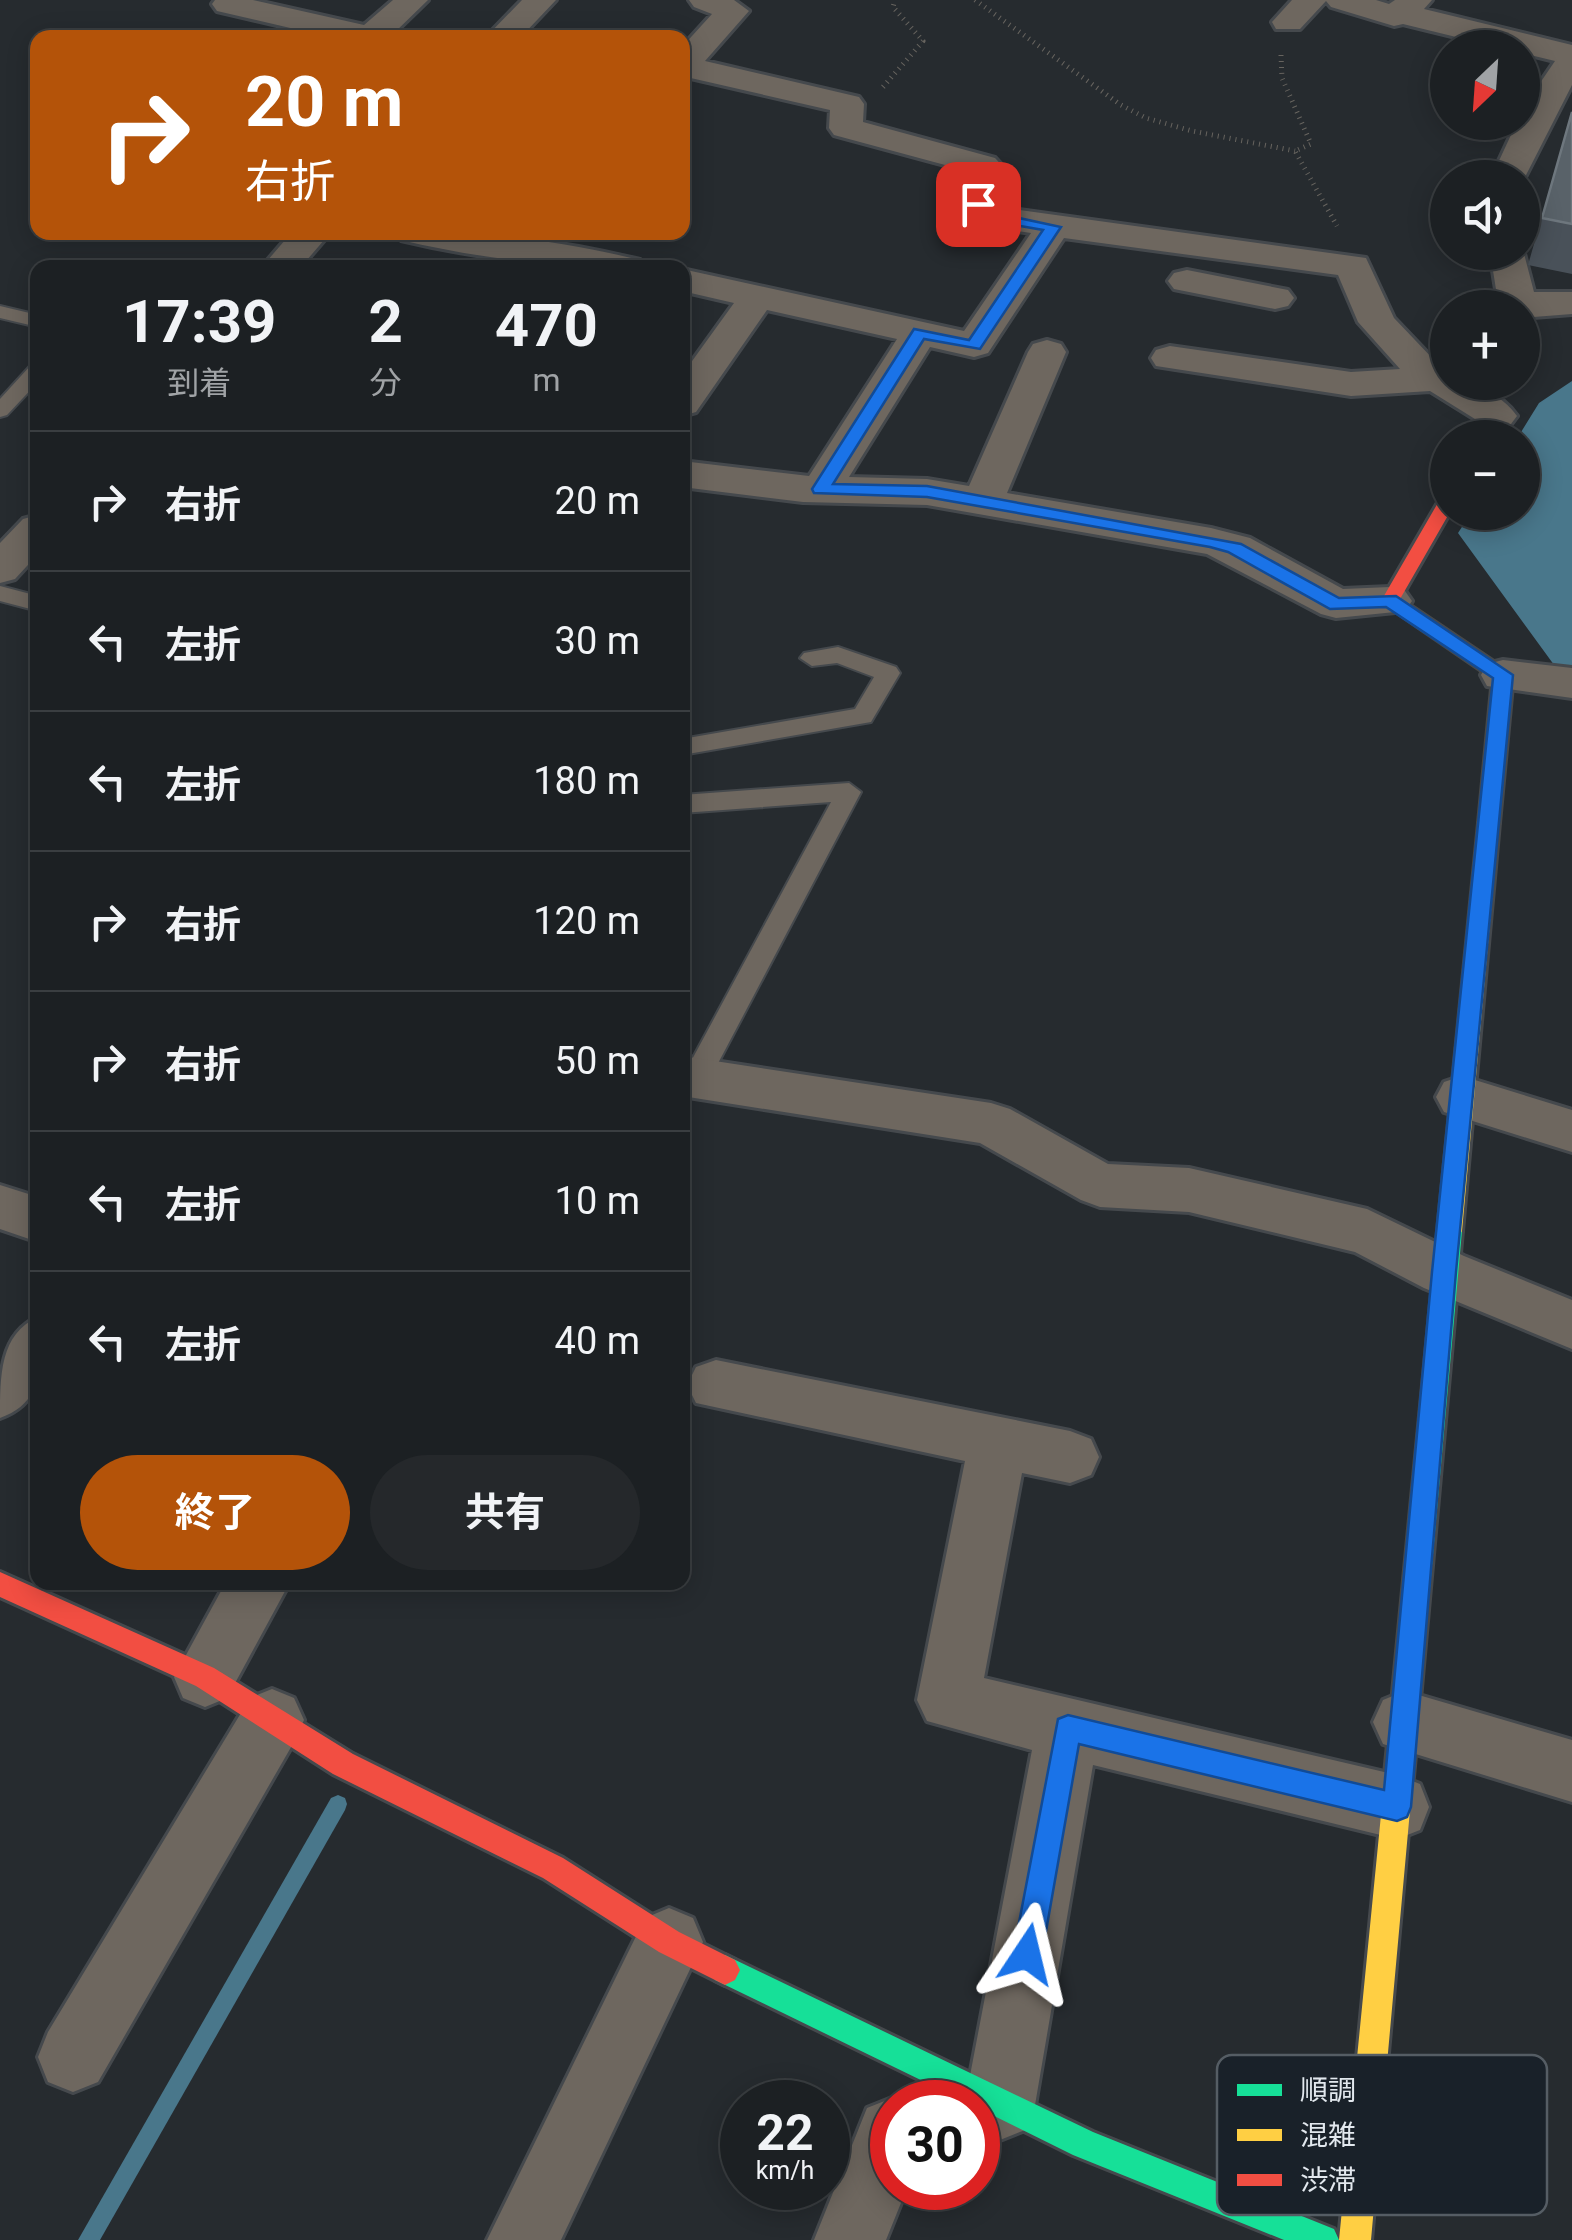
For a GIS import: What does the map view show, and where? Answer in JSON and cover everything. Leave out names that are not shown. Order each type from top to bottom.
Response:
[{"type":"street","points":[[382,30],[412,0]]},
{"type":"street","points":[[510,30],[540,0]]},
{"type":"street","points":[[690,58],[733,11],[705,0]]},
{"type":"street","points":[[1342,0],[1394,16],[1408,6],[1572,57],[1544,102],[1517,160]]},
{"type":"street","points":[[228,4],[344,30]]},
{"type":"street","points":[[690,68],[847,104],[846,128],[982,164],[989,171],[978,204],[986,216],[1352,266],[1377,322],[1430,374]]},
{"type":"street","points":[[690,282],[974,346],[1053,227]]},
{"type":"street","points":[[287,260],[305,240]]},
{"type":"street","points":[[436,240],[481,256],[548,250],[592,260]]},
{"type":"street","points":[[1187,281],[1205,332]]},
{"type":"street","points":[[690,387],[758,296]]},
{"type":"street","points":[[1205,332],[1275,298]]},
{"type":"street","points":[[1540,305],[1572,303]]},
{"type":"street","points":[[1205,332],[1351,384],[1430,378]]},
{"type":"street","points":[[821,489],[920,333]]},
{"type":"street","points":[[983,501],[1048,352]]},
{"type":"street","points":[[690,476],[714,482],[927,492],[1235,548],[1336,604],[1390,600],[1503,675],[1572,683]]},
{"type":"street","points":[[1390,600],[1431,530]]},
{"type":"street","points":[[0,570],[30,537]]},
{"type":"street","points":[[1373,2055],[1503,675]]},
{"type":"street","points":[[690,1078],[990,1124],[1100,1185],[1190,1190],[1367,1232],[1444,1272],[1572,1325]]},
{"type":"street","points":[[1462,1097],[1572,1131]]},
{"type":"street","points":[[0,1207],[30,1217]]},
{"type":"street","points":[[0,1394],[30,1352]]},
{"type":"street","points":[[716,1384],[1070,1456]]},
{"type":"street","points":[[998,1442],[949,1700],[1397,1807]]},
{"type":"street","points":[[0,1584],[205,1677],[343,1764],[552,1868],[669,1942],[905,2080]]},
{"type":"street","points":[[205,1677],[255,1590]]},
{"type":"street","points":[[73,2057],[272,1720]]},
{"type":"street","points":[[1405,1722],[1572,1771]]},
{"type":"street","points":[[1068,1728],[1000,2104],[1084,2144],[1217,2197]]},
{"type":"street","points":[[522,2240],[669,1942]]},
{"type":"street","points":[[850,2240],[870,2189]]},
{"type":"street","points":[[1261,2215],[1323,2240]]},
{"type":"street","points":[[1355,2240],[1357,2215]]},
{"type":"lane","points":[[0,312],[30,319]]},
{"type":"lane","points":[[0,410],[30,378]]},
{"type":"lane","points":[[0,593],[30,602]]},
{"type":"lane","points":[[690,746],[863,716],[888,673],[838,655],[812,658]]},
{"type":"lane","points":[[690,803],[849,792],[690,1076]]},
{"type":"path","points":[[847,104],[868,104],[923,41],[893,7],[894,0]]},
{"type":"path","points":[[975,0],[1120,105],[1146,118],[1296,150],[1310,144],[1282,78],[1280,35],[1300,11]]},
{"type":"path","points":[[1296,150],[1334,217],[1352,266]]},
{"type":"water","points":[[1572,381],[1572,673],[1557,669],[1458,533],[1540,530],[1540,420],[1528,420],[1539,403]]},
{"type":"building","points":[[1572,112],[1572,224],[1542,218]]},
{"type":"waterway","points":[[88,2240],[338,1804]]},
{"type":"traffic: fast","points":[[1402,1744],[1450,1231]]},
{"type":"traffic: fast","points":[[725,1970],[1084,2144],[1217,2197]]},
{"type":"traffic: fast","points":[[1261,2215],[1323,2240]]},
{"type":"traffic: slow","points":[[1450,1231],[1489,823]]},
{"type":"traffic: slow","points":[[1373,2055],[1402,1744]]},
{"type":"traffic: slow","points":[[1355,2240],[1357,2215]]},
{"type":"traffic: jam","points":[[1431,530],[1390,601],[1503,675],[1489,823]]},
{"type":"traffic: jam","points":[[0,1584],[205,1677],[343,1764],[553,1868],[669,1942],[725,1970]]},
{"type":"route","points":[[978,204],[986,216],[1053,227],[974,346],[920,333],[821,489],[927,492],[1211,541],[1235,548],[1336,604],[1390,600],[1503,675],[1444,1272],[1397,1807],[1068,1728],[1027,1954]]}]
